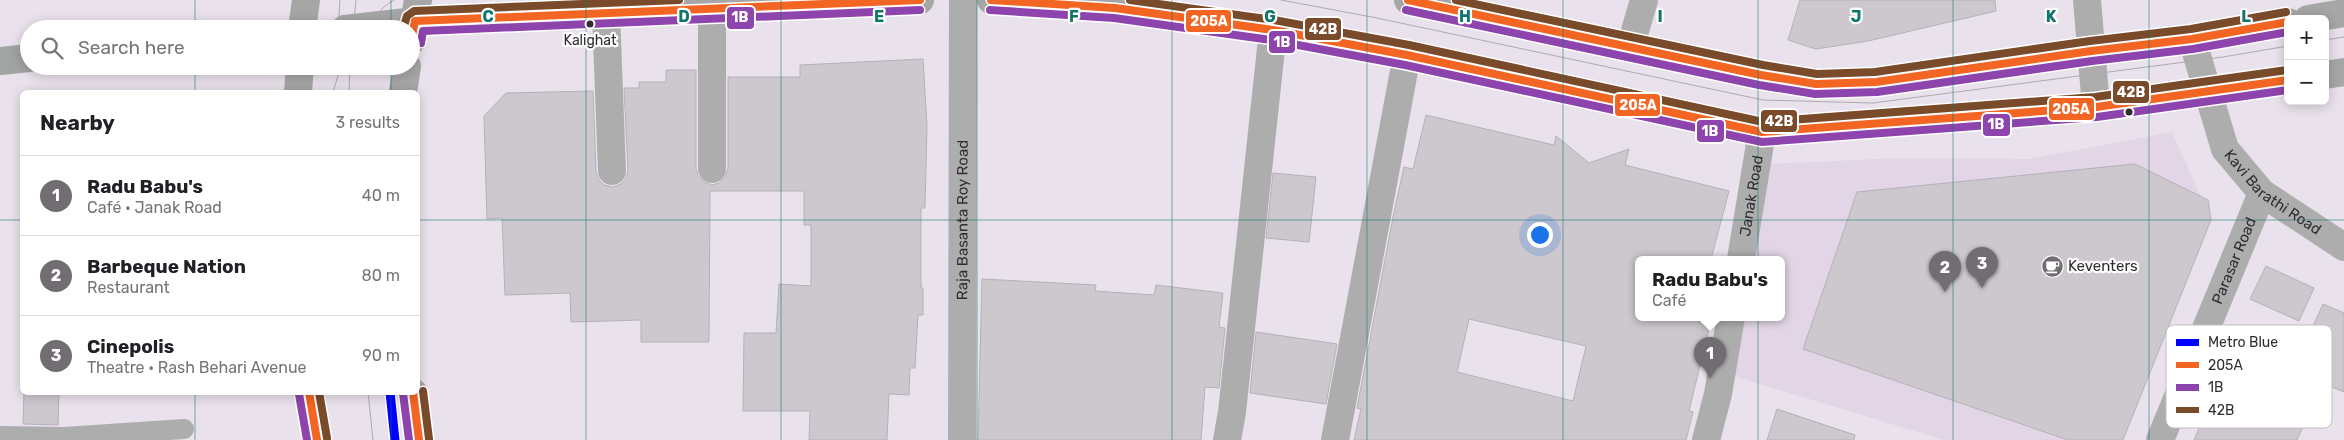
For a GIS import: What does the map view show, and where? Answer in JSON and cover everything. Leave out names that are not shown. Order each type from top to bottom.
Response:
[{"type":"main road","points":[[303,20],[306,0]]},
{"type":"main road","points":[[420,21],[920,0]]},
{"type":"main road","points":[[990,0],[1115,8],[1272,30],[1407,55],[1762,132],[2096,107],[2284,81]]},
{"type":"main road","points":[[1412,0],[1630,48],[1761,75],[1816,84],[1876,82],[2091,51],[2192,39],[2284,23]]},
{"type":"main road","points":[[2329,16],[2344,13]]},
{"type":"main road","points":[[0,61],[20,59]]},
{"type":"main road","points":[[2329,74],[2344,72]]},
{"type":"main road","points":[[298,90],[299,75]]},
{"type":"main road","points":[[403,90],[406,75]]},
{"type":"main road","points":[[310,395],[317,440]]},
{"type":"main road","points":[[413,395],[419,440]]},
{"type":"street","name":"Raja Basanta Roy Road","points":[[962,440],[963,0]]},
{"type":"street","points":[[1630,48],[1644,0]]},
{"type":"street","points":[[2086,0],[2096,107]]},
{"type":"street","points":[[712,9],[712,169]]},
{"type":"street","points":[[606,13],[612,171]]},
{"type":"street","points":[[1227,440],[1232,412],[1272,30]]},
{"type":"street","name":"Kavi Barathi Road","points":[[2192,39],[2225,149],[2262,193],[2344,247]]},
{"type":"street","points":[[1335,440],[1407,55]]},
{"type":"street","name":"Janak Road","points":[[1741,256],[1762,132]]},
{"type":"street","name":"Parasar Road","points":[[2207,325],[2262,193]]},
{"type":"street","points":[[1706,440],[1718,394],[1730,321]]},
{"type":"street","name":"Parasar Road","points":[[2160,440],[2166,425]]},
{"type":"lane","points":[[0,436],[64,437],[184,429]]},
{"type":"shaded area","points":[[2172,132],[2211,220],[2147,337],[2110,440],[1944,440],[1730,375],[1738,321],[1785,321],[1785,256],[1750,256],[1765,164],[1901,158],[2030,159]]},
{"type":"building","points":[[1800,0],[1995,0],[1996,11],[1868,41],[1816,49],[1788,40]]},
{"type":"building","points":[[923,59],[927,126],[925,208],[921,208],[923,315],[918,315],[915,368],[910,368],[909,395],[889,394],[887,440],[809,440],[810,411],[743,411],[744,333],[776,333],[779,284],[811,286],[811,225],[804,225],[804,191],[710,191],[709,342],[641,342],[641,320],[571,322],[570,293],[505,295],[502,218],[487,219],[484,116],[506,93],[593,91],[596,172],[599,180],[604,185],[613,187],[621,184],[626,178],[628,171],[624,88],[639,88],[639,82],[666,82],[666,70],[696,70],[696,169],[698,176],[704,182],[712,185],[719,183],[725,177],[728,169],[728,77],[800,77],[800,65]]},
{"type":"building","points":[[1426,115],[1554,145],[1556,136],[1589,163],[1629,149],[1625,165],[1729,191],[1712,256],[1635,256],[1635,321],[1698,321],[1710,324],[1689,411],[1693,412],[1686,440],[1354,440],[1361,409],[1357,408],[1404,167],[1413,169]],"holes":[[[1469,319],[1586,346],[1573,401],[1457,372]]]},
{"type":"building","points":[[2135,164],[2208,200],[2211,220],[2169,325],[2166,325],[2166,332],[2123,440],[2068,440],[1803,349],[1857,192]]},
{"type":"building","points":[[1273,173],[1316,177],[1309,242],[1266,238]]},
{"type":"building","points":[[2266,266],[2314,288],[2299,321],[2250,299]]},
{"type":"building","points":[[982,279],[1096,285],[1095,291],[1154,295],[1156,285],[1223,293],[1219,327],[1225,328],[1219,388],[1205,387],[1201,440],[978,440]]},
{"type":"building","points":[[2323,304],[2344,313],[2344,392],[2332,387],[2332,325],[2314,325]]},
{"type":"building","points":[[1256,332],[1337,344],[1326,404],[1250,393]]},
{"type":"building","points":[[24,395],[59,395],[58,425],[23,424]]},
{"type":"building","points":[[1777,409],[1855,435],[1854,440],[1767,440]]},
{"type":"building","points":[[2199,428],[2302,428],[2297,440],[2194,440]]},
{"type":"tram line","points":[[339,20],[340,0]]},
{"type":"tram line","points":[[354,20],[356,0]]},
{"type":"tram line","points":[[371,20],[394,0]]},
{"type":"tram line","points":[[1281,0],[1377,18],[1763,100],[1873,103],[2223,57],[2284,47]]},
{"type":"tram line","points":[[2329,39],[2344,37]]},
{"type":"tram line","points":[[334,90],[338,75]]},
{"type":"tram line","points":[[349,90],[350,75]]},
{"type":"tram line","points":[[368,395],[373,440]]},
{"type":"metro line","name":"Blue","points":[[390,395],[395,440]]},
{"type":"transit line","name":"42B","points":[[406,20],[407,16],[414,11],[679,0]]},
{"type":"transit line","name":"205A","points":[[420,21],[920,0]]},
{"type":"transit line","name":"205A","points":[[991,0],[1115,8],[1273,30],[1407,55],[1762,132],[2096,107],[2284,81]]},
{"type":"transit line","name":"42B","points":[[1130,0],[1274,20],[1409,45],[1763,122],[2095,97],[2284,70]]},
{"type":"transit line","name":"205A","points":[[1408,0],[1761,75],[1816,84],[1876,82],[2091,51],[2192,39],[2284,23]]},
{"type":"transit line","name":"42B","points":[[1456,0],[1763,65],[1817,74],[1875,72],[2090,41],[2191,29],[2286,12]]},
{"type":"transit line","name":"1B","points":[[421,43],[423,31],[920,10]]},
{"type":"transit line","name":"1B","points":[[990,10],[1114,18],[1271,40],[1405,65],[1762,142],[2097,117],[2284,91]]},
{"type":"transit line","name":"1B","points":[[1406,10],[1759,85],[1815,94],[1877,92],[2092,61],[2193,49],[2284,33]]},
{"type":"transit line","name":"42B","points":[[423,391],[429,439]]},
{"type":"transit line","name":"1B","points":[[299,395],[307,440]]},
{"type":"transit line","name":"205A","points":[[310,395],[317,440]]},
{"type":"transit line","name":"42B","points":[[320,395],[327,438]]},
{"type":"transit line","name":"1B","points":[[403,395],[409,440]]},
{"type":"transit line","name":"205A","points":[[413,395],[419,440]]},
{"type":"place","name":"Kalighat","points":[[590,24]]},
{"type":"place","name":"Keventers","points":[[2052,266]]},
{"type":"place","name":"Cinepolis","points":[[1982,288]]},
{"type":"place","name":"Barbeque Nation","points":[[1945,292]]},
{"type":"place","name":"Radu Babu's","points":[[1710,378]]}]
